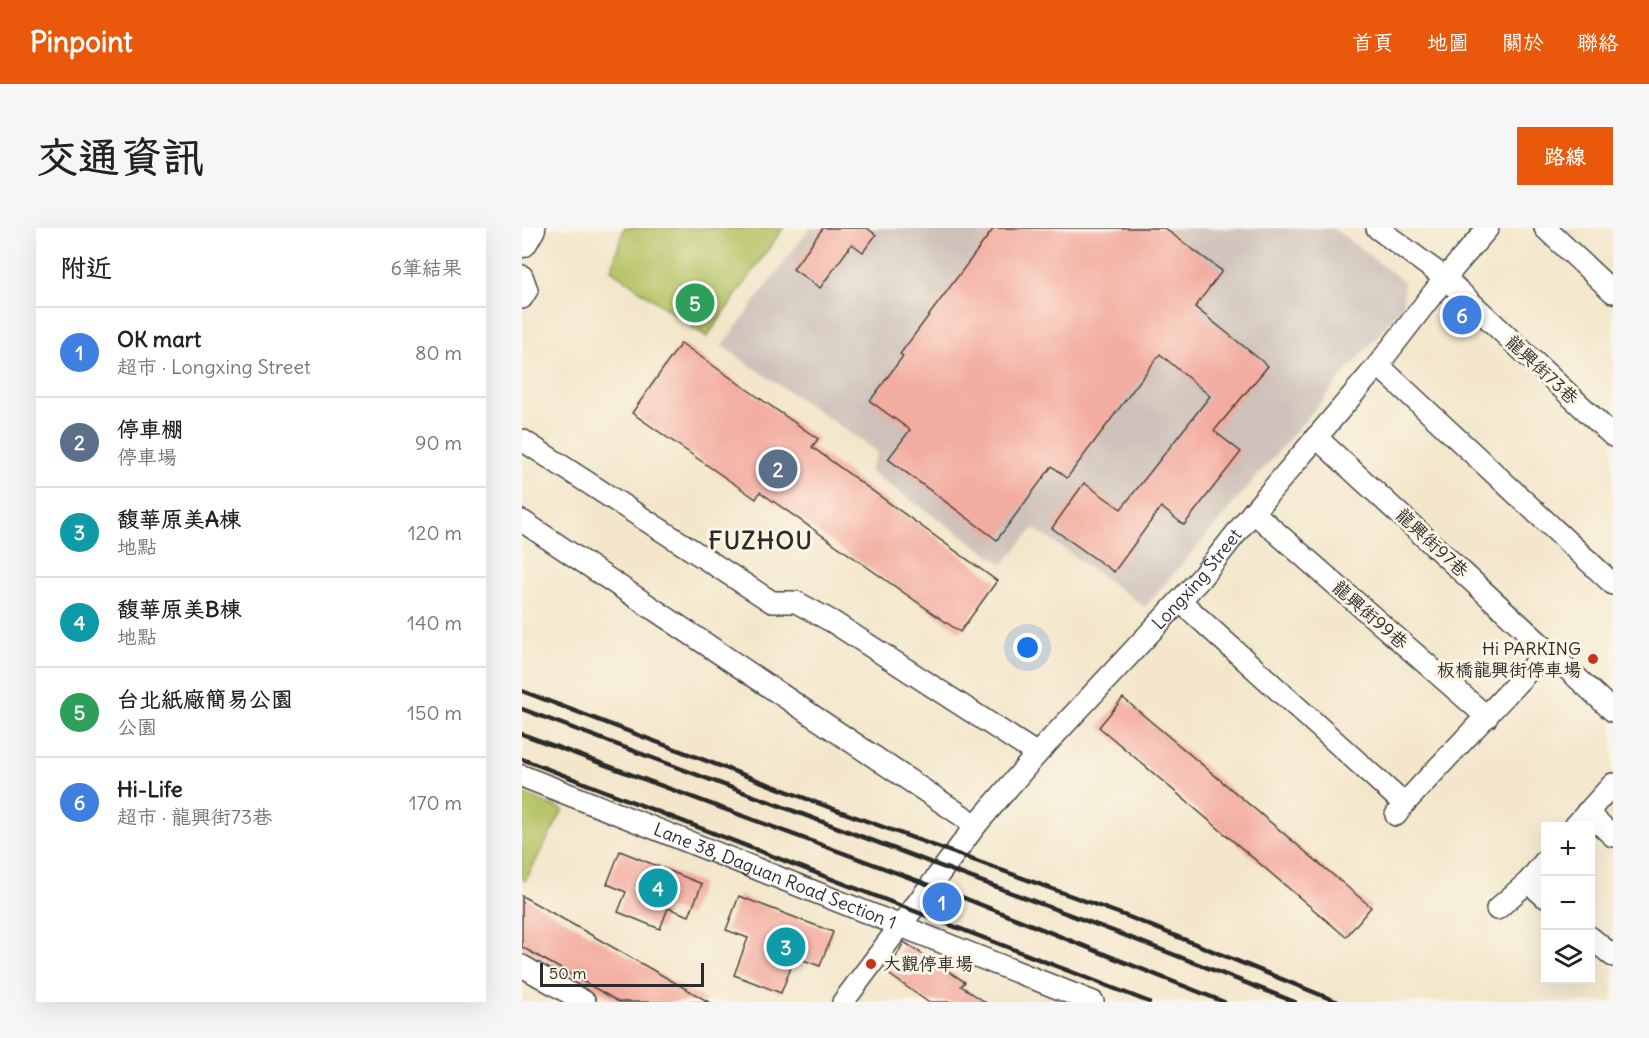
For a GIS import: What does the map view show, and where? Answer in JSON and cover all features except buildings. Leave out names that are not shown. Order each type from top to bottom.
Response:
[{"type":"main road","points":[[522,242],[530,228]]},
{"type":"street","name":"龍興街73巷","points":[[1377,228],[1445,278],[1613,436]]},
{"type":"street","name":"Longxing Street","points":[[843,1002],[976,825],[1037,754],[1180,601],[1316,436],[1378,365],[1445,278],[1488,228]]},
{"type":"street","points":[[1545,228],[1613,292]]},
{"type":"street","points":[[522,276],[527,290],[522,298]]},
{"type":"street","points":[[1378,365],[1613,584]]},
{"type":"street","name":"龍興街97巷","points":[[1316,436],[1613,711]]},
{"type":"street","points":[[522,440],[772,602],[796,602],[833,622],[1037,754]]},
{"type":"street","name":"龍興街99巷","points":[[1253,512],[1487,717]]},
{"type":"street","points":[[522,521],[976,825]]},
{"type":"street","points":[[1180,601],[1400,809],[1548,650]]},
{"type":"street","name":"Lane 38, Daguan Road Section 1","points":[[522,776],[1093,1002]]},
{"type":"street","points":[[1613,784],[1581,819],[1613,836]]},
{"type":"street","points":[[1497,909],[1528,882],[1541,866]]},
{"type":"street","points":[[1528,882],[1541,893]]},
{"type":"street","points":[[1595,941],[1613,956]]},
{"type":"street","points":[[522,966],[585,1002]]},
{"type":"shaded area","points":[[810,228],[1333,228],[1404,282],[1403,306],[1145,607],[1034,528],[1003,564],[869,471],[878,452],[722,346]]},
{"type":"green space","points":[[624,228],[783,228],[707,337],[611,270]]},
{"type":"green space","points":[[522,793],[563,810],[525,881],[522,879]]},
{"type":"railway","points":[[522,691],[831,808],[1129,917],[1338,1002]]},
{"type":"railway","points":[[522,709],[1121,934],[1295,1002]]},
{"type":"railway","points":[[522,734],[959,896],[1224,1002]]},
{"type":"railway","points":[[522,759],[1149,1002]]},
{"type":"place","name":"台北紙廠簡易公園","points":[[695,303]]},
{"type":"place","name":"Hi-Life","points":[[1462,315]]},
{"type":"place","name":"停車棚","points":[[778,469]]},
{"type":"place","name":"Hi PARKING 板橋龍興街停車場","points":[[1593,659]]},
{"type":"place","name":"馥華原美B棟","points":[[658,888]]},
{"type":"place","name":"OK mart","points":[[942,902]]},
{"type":"place","name":"馥華原美A棟","points":[[786,947]]},
{"type":"place","name":"大觀停車場","points":[[871,964]]},
{"type":"district","name":"FUZHOU","points":[[761,541]]}]
